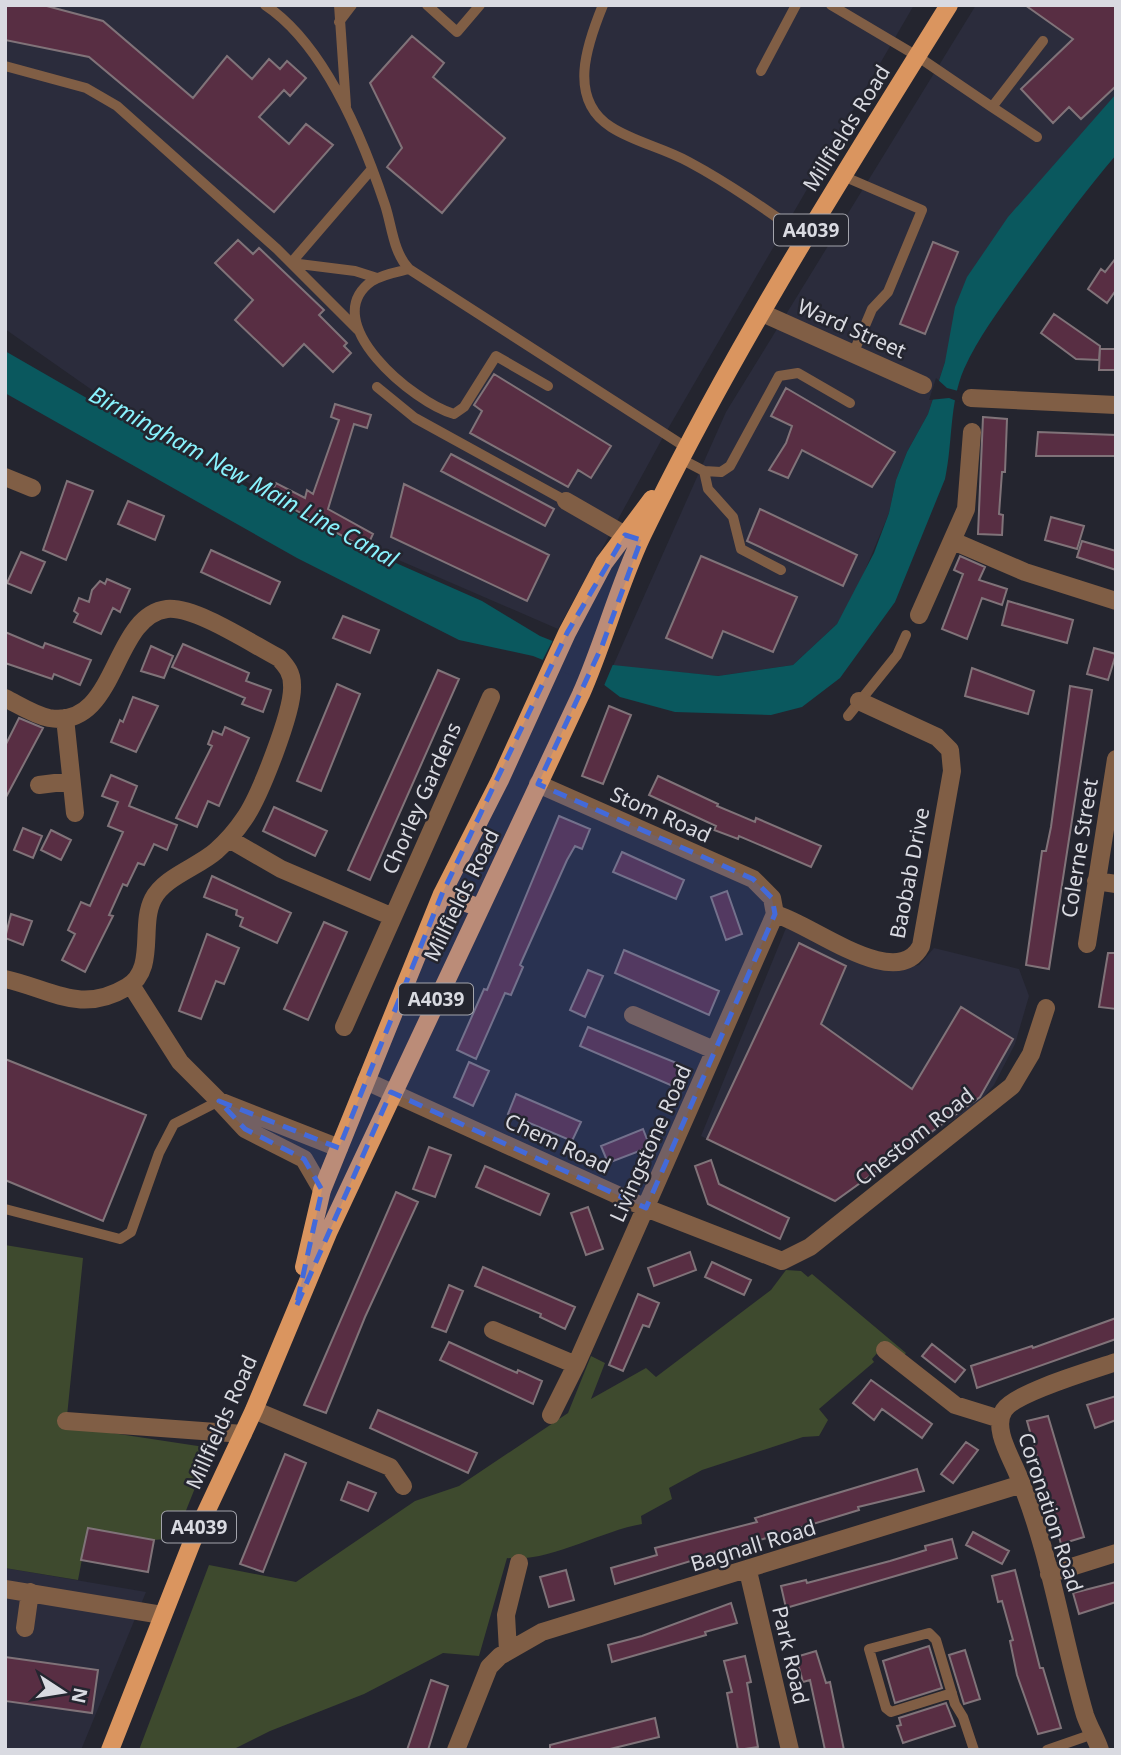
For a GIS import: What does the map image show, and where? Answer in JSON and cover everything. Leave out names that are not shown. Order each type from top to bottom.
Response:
[{"type":"main road","name":"Millfields Road","points":[[110,1750],[162,1615],[391,1092],[603,646],[633,537],[684,454],[806,238],[949,5]]},
{"type":"main road","name":"Millfields Road","points":[[296,1307],[322,1190],[442,894],[567,633],[604,563],[633,537]]},
{"type":"main road","points":[[442,894],[480,908]]},
{"type":"street","name":"Ward Street","points":[[762,313],[923,385]]},
{"type":"street","points":[[971,398],[1116,405]]},
{"type":"street","points":[[919,615],[953,541],[969,491],[972,432]]},
{"type":"street","points":[[6,479],[32,488]]},
{"type":"street","points":[[566,501],[633,537]]},
{"type":"street","points":[[953,541],[1025,572],[1116,601]]},
{"type":"street","points":[[5,698],[49,718],[65,718],[81,712],[94,702],[132,634],[145,621],[167,609],[187,611],[279,658],[289,669],[291,700],[268,768],[246,818],[215,852],[166,884],[153,898],[146,925],[144,964],[131,985],[106,997],[74,1001],[5,979]]},
{"type":"street","name":"Chorley Gardens","points":[[344,1027],[491,697]]},
{"type":"street","name":"Baobab Drive","points":[[775,915],[793,919],[866,957],[889,964],[909,960],[921,946],[952,771],[950,750],[937,737],[859,701]]},
{"type":"street","points":[[65,718],[75,813]]},
{"type":"street","name":"Colerne Street","points":[[1087,944],[1116,759]]},
{"type":"street","points":[[39,785],[71,781]]},
{"type":"street","name":"Stom Road","points":[[538,784],[753,879],[764,887],[772,898],[775,915]]},
{"type":"street","points":[[229,839],[281,869],[393,917]]},
{"type":"street","points":[[1096,881],[1116,884]]},
{"type":"street","name":"Livingstone Road","points":[[551,1415],[576,1365],[775,915]]},
{"type":"street","points":[[131,985],[180,1062],[245,1129],[304,1159],[322,1190]]},
{"type":"street","name":"Chestom Road","points":[[771,1259],[782,1261],[810,1247],[1013,1086],[1031,1054],[1046,1008]]},
{"type":"street","points":[[633,1015],[715,1051]]},
{"type":"street","name":"Chem Road","points":[[366,1081],[646,1208],[771,1259]]},
{"type":"street","points":[[219,1101],[339,1148]]},
{"type":"street","points":[[493,1329],[576,1365]]},
{"type":"street","name":"Coronation Road","points":[[885,1350],[955,1405],[1000,1419],[1001,1432],[1022,1484],[1049,1574],[1086,1719],[1096,1742]]},
{"type":"street","points":[[1000,1419],[1005,1408],[1019,1398],[1116,1362]]},
{"type":"street","points":[[254,1410],[390,1467],[403,1486]]},
{"type":"street","points":[[66,1421],[243,1434]]},
{"type":"street","name":"Bagnall Road","points":[[504,1653],[542,1632],[748,1571],[1022,1484]]},
{"type":"street","points":[[1049,1574],[1116,1553]]},
{"type":"street","points":[[456,1750],[481,1685],[504,1653],[506,1615],[519,1563]]},
{"type":"street","name":"Park Road","points":[[748,1571],[790,1750]]},
{"type":"street","points":[[5,1589],[162,1615]]},
{"type":"street","points":[[25,1628],[30,1592]]},
{"type":"lane","points":[[265,5],[292,29],[318,61],[371,170],[396,247],[409,269],[684,454],[704,471],[708,489],[733,517],[741,549],[781,570]]},
{"type":"lane","points":[[339,5],[347,116]]},
{"type":"lane","points":[[340,22],[352,5]]},
{"type":"lane","points":[[427,5],[457,32],[480,5]]},
{"type":"lane","points":[[603,5],[583,69],[588,97],[600,118],[622,133],[657,146],[719,178],[806,238]]},
{"type":"lane","points":[[761,71],[796,5]]},
{"type":"lane","points":[[831,5],[917,56],[1037,136]]},
{"type":"lane","points":[[992,107],[1043,41]]},
{"type":"lane","points":[[5,66],[62,80],[103,96],[291,263],[358,330],[399,383],[449,413],[454,414],[464,407],[496,356],[548,386]]},
{"type":"lane","points":[[291,263],[371,170]]},
{"type":"lane","points":[[843,176],[922,210],[888,292],[872,309],[853,354]]},
{"type":"lane","points":[[291,263],[355,271],[377,278]]},
{"type":"lane","points":[[358,330],[356,303],[362,291],[377,278],[409,269]]},
{"type":"lane","points":[[704,471],[721,471],[730,466],[779,376],[789,372],[798,373],[850,403]]},
{"type":"lane","points":[[377,387],[415,418],[566,501]]},
{"type":"lane","points":[[848,716],[897,655],[906,635]]},
{"type":"lane","points":[[5,1209],[120,1239],[131,1232],[159,1153],[174,1124],[190,1113],[219,1101]]},
{"type":"lane","points":[[952,1693],[891,1712],[886,1708],[869,1649],[929,1633],[936,1640],[952,1693],[974,1750]]},
{"type":"lane","points":[[1047,1750],[1096,1742]]},
{"type":"highlighted area","points":[[625,535],[641,540],[602,646],[538,784],[753,879],[772,898],[775,914],[646,1208],[391,1092],[296,1307],[322,1190],[304,1159],[245,1129],[219,1101],[339,1148],[442,894],[567,633]]},
{"type":"shaded area","points":[[5,5],[914,5],[662,439],[558,629],[357,542],[142,425],[5,329]]},
{"type":"shaded area","points":[[976,5],[1116,5],[1116,118],[945,362],[928,414],[907,452],[896,480],[889,513],[856,592],[837,624],[793,665],[718,676],[613,666],[726,412]]},
{"type":"shaded area","points":[[786,928],[885,971],[919,965],[934,948],[1019,969],[1029,996],[1015,1044],[994,1085],[977,1104],[834,1201],[701,1136]]},
{"type":"shaded area","points":[[5,1568],[146,1592],[81,1750],[5,1750]]},
{"type":"green space","points":[[5,1245],[83,1258],[66,1426],[211,1448],[175,1538],[154,1540],[88,1528],[78,1580],[5,1568]]},
{"type":"green space","points":[[786,1270],[801,1271],[808,1277],[812,1274],[906,1353],[902,1357],[885,1344],[872,1359],[874,1362],[819,1409],[828,1420],[819,1436],[803,1437],[702,1470],[669,1488],[672,1499],[641,1516],[642,1524],[540,1556],[507,1558],[479,1656],[443,1653],[364,1694],[270,1731],[232,1750],[139,1750],[209,1565],[296,1582],[415,1501],[459,1486],[568,1413],[591,1356],[605,1363],[591,1399],[646,1368],[656,1377],[771,1290]]},
{"type":"water","points":[[1116,94],[1116,155],[1018,283],[982,335],[964,369],[956,396],[945,479],[895,602],[840,678],[802,707],[771,715],[675,712],[620,697],[603,684],[533,656],[459,640],[297,558],[5,393],[5,351],[170,446],[362,548],[482,601],[540,636],[613,665],[718,676],[793,665],[837,624],[874,553],[889,513],[896,480],[907,452],[928,414],[945,362],[955,307],[967,277],[1008,217]]},
{"type":"pier","points":[[936,378],[947,388],[962,392],[959,402],[949,398],[929,400]]},
{"type":"pier","points":[[554,638],[614,662],[603,688],[541,663]]},
{"type":"building","points":[[5,5],[43,5],[103,21],[193,98],[227,56],[252,79],[269,59],[280,69],[287,61],[306,78],[290,96],[284,90],[259,117],[289,144],[306,124],[333,145],[274,212],[89,57],[5,40]]},
{"type":"building","points":[[1025,5],[1116,5],[1116,86],[1081,119],[1069,107],[1053,123],[1021,89],[1073,39]]},
{"type":"building","points":[[412,36],[444,63],[433,77],[505,138],[442,213],[387,167],[402,148],[370,83]]},
{"type":"building","points":[[238,240],[253,254],[259,248],[324,310],[319,315],[347,343],[344,346],[351,353],[333,372],[304,344],[283,366],[235,320],[253,300],[215,263]]},
{"type":"building","points":[[933,242],[958,252],[925,334],[900,324]]},
{"type":"building","points":[[1116,258],[1116,290],[1107,303],[1088,289],[1101,269],[1105,272]]},
{"type":"building","points":[[1054,314],[1100,346],[1099,360],[1076,359],[1041,333]]},
{"type":"building","points":[[1100,349],[1116,349],[1116,370],[1099,370]]},
{"type":"building","points":[[494,374],[611,446],[591,478],[578,470],[568,487],[470,433],[482,411],[474,405]]},
{"type":"building","points":[[786,388],[895,452],[872,487],[802,450],[788,478],[769,470],[786,443],[792,426],[771,416]]},
{"type":"building","points":[[335,404],[371,415],[367,428],[354,424],[328,509],[373,534],[366,549],[270,496],[276,483],[305,498],[307,490],[313,494],[339,420],[331,417]]},
{"type":"building","points":[[983,417],[1007,419],[1005,472],[1002,472],[999,514],[1003,515],[1002,535],[978,534]]},
{"type":"building","points":[[1038,432],[1116,435],[1116,456],[1036,456]]},
{"type":"building","points":[[451,454],[554,509],[545,526],[441,471]]},
{"type":"building","points":[[67,481],[93,491],[66,560],[43,550]]},
{"type":"building","points":[[404,484],[549,555],[527,601],[391,537]]},
{"type":"building","points":[[128,501],[164,516],[155,540],[118,524]]},
{"type":"building","points":[[760,509],[857,555],[843,586],[747,541]]},
{"type":"building","points":[[1051,517],[1084,526],[1077,549],[1045,540]]},
{"type":"building","points":[[1082,541],[1116,551],[1116,570],[1077,557]]},
{"type":"building","points":[[211,550],[280,582],[270,604],[201,572]]},
{"type":"building","points":[[21,552],[45,562],[31,593],[7,583]]},
{"type":"building","points":[[701,556],[797,597],[773,652],[723,631],[712,658],[666,638]]},
{"type":"building","points":[[960,556],[985,567],[979,580],[1007,589],[1002,605],[982,598],[967,639],[942,629],[963,574],[954,570]]},
{"type":"building","points":[[107,579],[130,589],[120,612],[113,608],[101,634],[74,622],[78,614],[74,611],[79,598],[89,602],[92,590],[100,581],[105,584]]},
{"type":"building","points":[[1008,601],[1073,620],[1067,643],[1002,625]]},
{"type":"building","points":[[343,616],[379,630],[370,653],[333,638]]},
{"type":"building","points":[[5,632],[43,648],[45,643],[91,660],[80,685],[54,674],[52,679],[5,663]]},
{"type":"building","points":[[183,644],[249,673],[246,681],[271,690],[263,712],[242,704],[245,698],[172,667]]},
{"type":"building","points":[[151,646],[173,656],[164,678],[141,671]]},
{"type":"building","points":[[1094,648],[1116,654],[1108,680],[1087,674]]},
{"type":"building","points":[[972,668],[1034,691],[1028,714],[965,696]]},
{"type":"building","points":[[438,670],[459,679],[370,880],[348,870]]},
{"type":"building","points":[[337,684],[360,694],[321,791],[297,781]]},
{"type":"building","points":[[1070,686],[1092,690],[1049,969],[1026,965],[1042,851],[1046,851],[1051,827]]},
{"type":"building","points":[[133,697],[158,706],[136,752],[111,742]]},
{"type":"building","points":[[609,706],[631,715],[603,784],[582,776]]},
{"type":"building","points":[[19,718],[43,728],[5,799],[5,746]]},
{"type":"building","points":[[225,727],[249,738],[219,806],[208,801],[197,827],[176,818],[212,746],[208,744],[213,731],[222,735]]},
{"type":"building","points":[[111,775],[137,786],[129,806],[177,825],[167,850],[154,844],[144,865],[138,863],[127,886],[123,884],[109,915],[113,916],[85,972],[62,960],[75,934],[68,930],[81,902],[90,906],[123,832],[108,826],[118,802],[102,796]]},
{"type":"building","points":[[658,776],[718,804],[717,806],[755,822],[756,818],[821,846],[811,867],[739,836],[738,839],[714,830],[716,826],[649,795]]},
{"type":"building","points":[[274,807],[327,831],[315,856],[263,831]]},
{"type":"building","points":[[559,816],[590,829],[582,849],[575,846],[567,860],[520,965],[523,967],[511,995],[505,993],[476,1059],[457,1050],[484,989],[487,990]]},
{"type":"building","points":[[23,828],[42,836],[33,858],[14,850]]},
{"type":"building","points":[[51,830],[71,840],[61,860],[41,850]]},
{"type":"building","points":[[622,852],[684,880],[676,899],[613,872]]},
{"type":"building","points":[[212,876],[291,913],[277,943],[240,926],[243,918],[236,915],[237,910],[204,897]]},
{"type":"building","points":[[727,891],[742,934],[726,940],[711,897]]},
{"type":"building","points":[[11,914],[32,921],[23,945],[5,938]]},
{"type":"building","points":[[324,922],[347,932],[308,1020],[284,1009]]},
{"type":"building","points":[[207,934],[239,948],[224,984],[216,981],[201,1019],[179,1011]]},
{"type":"building","points":[[799,943],[846,966],[821,1024],[912,1089],[961,1007],[1013,1039],[980,1097],[835,1201],[707,1139]]},
{"type":"building","points":[[624,950],[719,991],[709,1015],[615,973]]},
{"type":"building","points":[[1108,953],[1116,953],[1116,1009],[1099,1007]]},
{"type":"building","points":[[588,970],[603,976],[585,1017],[570,1010]]},
{"type":"building","points":[[588,1027],[684,1066],[675,1087],[580,1046]]},
{"type":"building","points":[[5,1059],[146,1115],[103,1221],[5,1180]]},
{"type":"building","points":[[469,1062],[489,1071],[473,1106],[454,1097]]},
{"type":"building","points":[[516,1094],[581,1122],[572,1141],[508,1114]]},
{"type":"building","points":[[643,1129],[650,1147],[608,1163],[601,1146]]},
{"type":"building","points":[[429,1147],[451,1155],[435,1197],[413,1189]]},
{"type":"building","points":[[711,1160],[719,1184],[789,1218],[780,1239],[708,1204],[695,1166]]},
{"type":"building","points":[[485,1166],[549,1194],[540,1215],[476,1187]]},
{"type":"building","points":[[396,1192],[418,1202],[365,1317],[326,1413],[304,1405]]},
{"type":"building","points":[[588,1207],[603,1249],[586,1255],[571,1213]]},
{"type":"building","points":[[690,1252],[696,1270],[654,1286],[648,1268]]},
{"type":"building","points":[[712,1262],[751,1280],[744,1295],[705,1277]]},
{"type":"building","points":[[483,1267],[575,1307],[565,1329],[540,1317],[541,1314],[475,1286]]},
{"type":"building","points":[[449,1285],[463,1291],[446,1332],[432,1327]]},
{"type":"building","points":[[638,1294],[659,1303],[649,1327],[643,1325],[623,1371],[609,1365]]},
{"type":"building","points":[[1116,1318],[1116,1339],[977,1388],[971,1366],[1032,1346],[1033,1348]]},
{"type":"building","points":[[449,1342],[517,1373],[518,1370],[542,1381],[533,1404],[440,1360]]},
{"type":"building","points":[[932,1344],[965,1370],[955,1382],[922,1356]]},
{"type":"building","points":[[871,1380],[932,1424],[922,1438],[882,1409],[874,1420],[853,1403]]},
{"type":"building","points":[[1116,1396],[1116,1420],[1095,1428],[1087,1405]]},
{"type":"building","points":[[378,1410],[477,1453],[468,1473],[370,1428]]},
{"type":"building","points":[[1048,1416],[1084,1537],[1061,1544],[1027,1421]]},
{"type":"building","points":[[966,1442],[978,1450],[953,1483],[941,1474]]},
{"type":"building","points":[[285,1454],[306,1463],[263,1572],[240,1564]]},
{"type":"building","points":[[917,1469],[924,1491],[858,1507],[859,1510],[615,1584],[611,1568],[657,1555],[655,1548],[757,1522],[755,1518]]},
{"type":"building","points":[[348,1482],[376,1493],[368,1511],[341,1500]]},
{"type":"building","points":[[88,1528],[154,1540],[148,1572],[81,1560]]},
{"type":"building","points":[[973,1532],[1009,1551],[1002,1564],[966,1545]]},
{"type":"building","points":[[952,1539],[957,1558],[786,1608],[781,1586],[806,1580],[807,1583],[890,1561],[926,1550],[925,1546]]},
{"type":"building","points":[[566,1570],[574,1600],[549,1607],[540,1577]]},
{"type":"building","points":[[1015,1570],[1040,1668],[1043,1668],[1061,1728],[1038,1734],[1017,1675],[1010,1641],[1013,1640],[1002,1601],[998,1602],[992,1576]]},
{"type":"building","points":[[1116,1582],[1116,1602],[1079,1614],[1073,1593]]},
{"type":"building","points":[[731,1603],[737,1623],[705,1632],[706,1635],[612,1662],[608,1645],[642,1636]]},
{"type":"building","points":[[929,1646],[942,1688],[895,1703],[883,1661]]},
{"type":"building","points":[[965,1650],[980,1699],[964,1704],[949,1655]]},
{"type":"building","points":[[816,1651],[826,1683],[830,1682],[844,1750],[825,1750],[810,1680],[803,1682],[796,1657]]},
{"type":"building","points":[[745,1656],[751,1682],[747,1683],[758,1747],[738,1750],[727,1693],[732,1692],[724,1661]]},
{"type":"building","points":[[5,1657],[98,1670],[92,1713],[5,1701]]},
{"type":"building","points":[[431,1680],[448,1686],[428,1750],[407,1750]]},
{"type":"building","points":[[946,1703],[955,1726],[903,1743],[897,1726],[901,1725],[899,1718]]},
{"type":"building","points":[[655,1718],[659,1737],[606,1750],[550,1750],[550,1745]]},
{"type":"water label","name":"Birmingham New Main Line Canal","points":[[244,476]]}]
